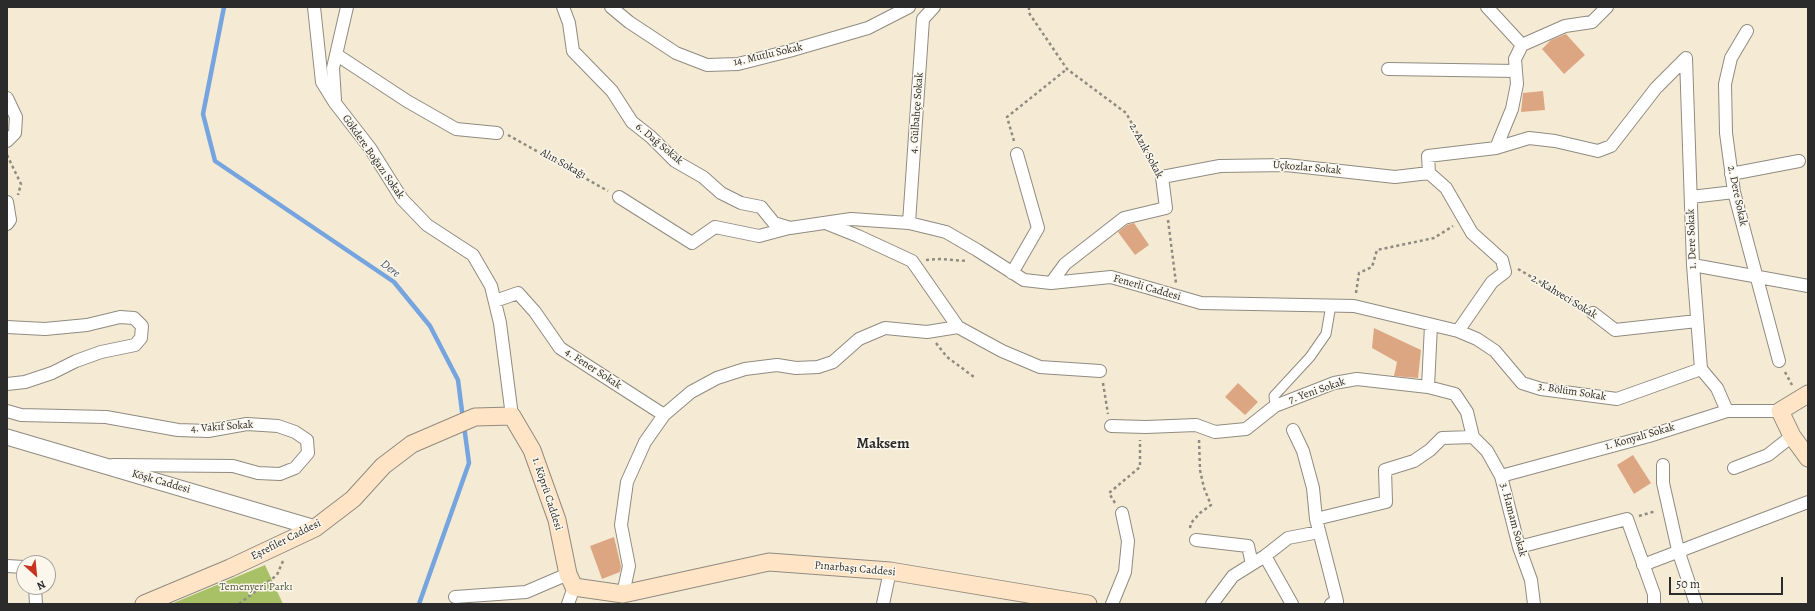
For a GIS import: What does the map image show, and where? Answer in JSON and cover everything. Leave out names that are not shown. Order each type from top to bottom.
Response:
[{"type":"main road","points":[[1805,398],[1780,411],[1792,436],[1808,458]]},
{"type":"main road","name":"Eşrefiler Caddesi","points":[[144,604],[315,528],[353,499],[383,466],[412,444],[475,417],[512,416]]},
{"type":"main road","name":"1. Köprü Caddesi","points":[[512,416],[532,450],[557,520],[571,581]]},
{"type":"main road","name":"Pınarbaşı Caddesi","points":[[626,599],[769,562],[890,571],[1088,604]]},
{"type":"main road","points":[[571,581],[626,599]]},
{"type":"street","name":"Gökdere Boğazı Sokak","points":[[314,7],[322,82],[335,103],[370,148],[402,199],[427,225],[473,255],[491,286],[500,323],[512,416]]},
{"type":"street","points":[[335,103],[333,68],[347,7]]},
{"type":"street","name":"6. Dağ Sokak","points":[[563,7],[569,23],[573,51],[612,91],[632,122],[651,137],[675,161],[703,177],[721,193],[741,203],[761,207],[774,223],[789,228]]},
{"type":"street","name":"14. Mutlu Sokak","points":[[611,7],[629,22],[676,53],[707,65],[738,64],[789,52],[868,28],[909,7]]},
{"type":"street","name":"4. Gülbahçe Sokak","points":[[909,223],[923,19],[934,7]]},
{"type":"street","points":[[1487,7],[1522,45]]},
{"type":"street","points":[[1458,331],[1492,282],[1505,272],[1502,260],[1472,233],[1446,188],[1429,173],[1428,156],[1496,148],[1512,109],[1517,84],[1516,59],[1522,45],[1565,26],[1592,22],[1607,7]]},
{"type":"street","name":"2. Dere Sokak","points":[[1747,31],[1730,58],[1725,84],[1726,133],[1734,192],[1779,361]]},
{"type":"street","points":[[337,55],[407,101],[456,129],[497,133]]},
{"type":"street","name":"1. Dere Sokak","points":[[1496,148],[1529,138],[1555,141],[1598,151],[1611,146],[1656,88],[1686,58],[1693,265],[1701,368]]},
{"type":"street","points":[[1388,68],[1516,71]]},
{"type":"street","points":[[7,98],[16,117],[16,133],[7,141]]},
{"type":"street","points":[[1012,273],[1038,228],[1017,154]]},
{"type":"street","points":[[1731,174],[1799,161]]},
{"type":"street","name":"Üçkozlar Sokak","points":[[1162,177],[1220,166],[1286,165],[1394,177],[1429,173]]},
{"type":"street","name":"2. Azık Sokak","points":[[1162,177],[1166,208]]},
{"type":"street","points":[[1691,197],[1734,192]]},
{"type":"street","points":[[619,197],[692,243],[714,227],[759,236],[789,228],[827,224],[858,236],[912,262],[958,327],[1002,351],[1040,367],[1100,371]]},
{"type":"street","points":[[7,202],[8,222]]},
{"type":"street","points":[[1051,283],[1065,264],[1088,244],[1124,218],[1166,208]]},
{"type":"street","name":"Fenerli Caddesi","points":[[827,224],[851,219],[909,223],[946,232],[1024,280],[1051,283],[1111,277],[1201,303],[1354,306],[1431,325]]},
{"type":"street","points":[[1693,265],[1808,286]]},
{"type":"street","name":"4. Fener Sokak","points":[[495,301],[518,293],[535,312],[560,348],[664,415]]},
{"type":"street","points":[[1275,406],[1274,396],[1310,357],[1326,334],[1331,305]]},
{"type":"street","name":"2. Kahveci Sokak","points":[[1594,313],[1615,330],[1697,321]]},
{"type":"street","points":[[7,327],[45,329],[86,325],[120,317],[134,318],[142,326],[142,338],[135,345],[101,352],[76,361],[52,373],[25,382],[7,384]]},
{"type":"street","points":[[1428,387],[1431,325]]},
{"type":"street","name":"3. Bölüm Sokak","points":[[1431,325],[1458,331],[1478,339],[1495,351],[1522,383],[1541,389],[1617,399],[1701,368]]},
{"type":"street","points":[[626,599],[630,566],[621,525],[627,482],[645,442],[664,415],[691,392],[717,378],[745,369],[777,365],[796,368],[818,367],[833,362],[859,339],[885,328],[927,332],[958,327]]},
{"type":"street","points":[[1701,368],[1717,388],[1727,411]]},
{"type":"street","name":"7. Yeni Sokak","points":[[1111,426],[1146,427],[1196,425],[1215,432],[1246,429],[1275,406],[1334,383],[1356,379],[1428,387]]},
{"type":"street","name":"3. Hamam Sokak","points":[[1428,387],[1454,394],[1466,412],[1473,437],[1486,451],[1501,476],[1519,547],[1531,580],[1534,604]]},
{"type":"street","name":"4. Vakıf Sokak","points":[[7,411],[21,415],[106,417],[178,430],[208,431],[247,424],[278,426],[295,432],[307,440],[308,453],[295,468],[280,474],[258,473],[233,466],[106,466]]},
{"type":"street","name":"1. Konyalı Sokak","points":[[1501,476],[1649,436],[1727,411],[1780,411]]},
{"type":"street","points":[[1293,430],[1303,451],[1313,488],[1316,519],[1337,601],[1331,604]]},
{"type":"street","points":[[1734,468],[1768,455],[1792,436]]},
{"type":"street","name":"Köşk Caddesi","points":[[7,437],[315,528]]},
{"type":"street","points":[[1316,519],[1386,502],[1384,470],[1414,461],[1430,450],[1442,438],[1473,437]]},
{"type":"street","points":[[1663,465],[1663,483],[1678,550],[1696,604]]},
{"type":"street","points":[[1643,565],[1678,550],[1753,524],[1808,502]]},
{"type":"street","points":[[1112,604],[1125,572],[1128,541],[1122,513]]},
{"type":"street","points":[[1519,547],[1627,519],[1654,594],[1654,604]]},
{"type":"street","points":[[1212,604],[1233,576],[1265,556],[1288,538],[1319,532]]},
{"type":"street","points":[[1196,540],[1248,546],[1252,564]]},
{"type":"street","points":[[1265,556],[1292,604]]},
{"type":"street","points":[[883,604],[890,571]]},
{"type":"street","points":[[456,597],[526,592],[571,581],[568,604]]},
{"type":"path","name":"2. Azık Sokak","points":[[1028,7],[1029,13],[1067,69],[1126,113],[1162,177]]},
{"type":"path","points":[[1017,154],[1007,117],[1067,69]]},
{"type":"path","name":"Alın Sokağı","points":[[497,133],[512,135],[619,197]]},
{"type":"path","points":[[7,155],[21,184],[8,222]]},
{"type":"path","points":[[1166,208],[1177,297]]},
{"type":"path","points":[[1354,306],[1359,273],[1372,267],[1377,250],[1434,238],[1464,219]]},
{"type":"path","points":[[912,262],[940,259],[978,262],[984,254]]},
{"type":"path","name":"2. Kahveci Sokak","points":[[1502,260],[1594,313]]},
{"type":"path","points":[[927,332],[947,357],[974,377]]},
{"type":"path","points":[[1779,361],[1805,398]]},
{"type":"path","points":[[1100,371],[1111,426]]},
{"type":"path","points":[[1196,540],[1189,533],[1191,523],[1200,513],[1211,505],[1204,488],[1200,470],[1198,435],[1215,432]]},
{"type":"path","points":[[1122,513],[1109,493],[1140,467],[1140,440],[1134,437]]},
{"type":"path","points":[[239,604],[277,574],[294,538]]},
{"type":"green space","name":"Temenyeri Parkı","points":[[265,565],[283,604],[171,604]]},
{"type":"building","points":[[1566,34],[1585,55],[1564,74],[1542,49],[1551,40]]},
{"type":"building","points":[[1543,91],[1545,110],[1521,112],[1523,93]]},
{"type":"building","points":[[1134,223],[1149,245],[1135,255],[1118,232],[1127,225]]},
{"type":"building","points":[[1374,328],[1421,350],[1418,378],[1394,376],[1397,362],[1372,348]]},
{"type":"building","points":[[1238,383],[1258,402],[1245,415],[1225,397]]},
{"type":"building","points":[[1633,455],[1651,483],[1634,494],[1617,465]]},
{"type":"building","points":[[614,537],[621,566],[620,572],[602,579],[590,546]]},
{"type":"waterway","name":"Dere","points":[[224,7],[203,114],[215,161],[394,282],[430,326],[458,380],[463,419]]},
{"type":"waterway","name":"Dere","points":[[419,604],[469,463],[464,426]]},
{"type":"district","name":"Maksem","points":[[883,444]]}]
